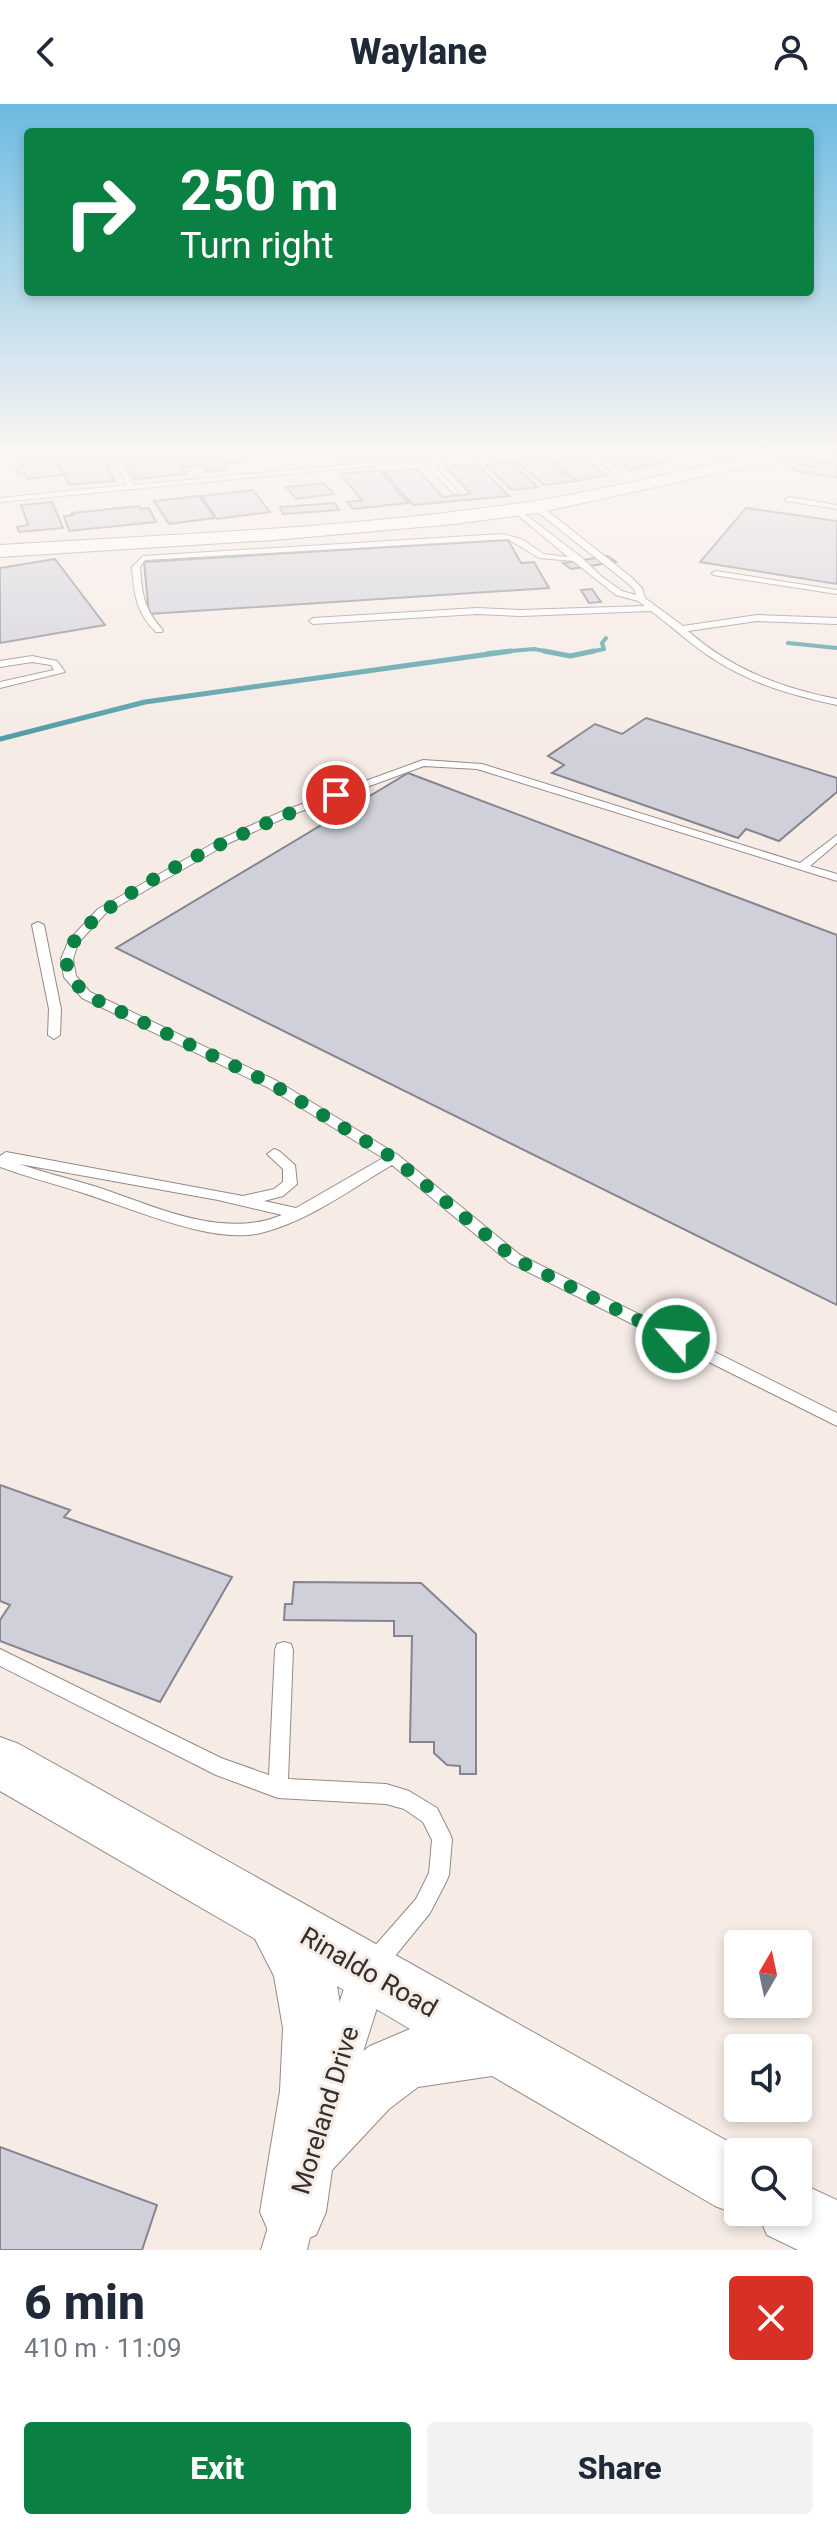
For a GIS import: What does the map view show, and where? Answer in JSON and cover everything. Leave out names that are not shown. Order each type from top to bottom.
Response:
[{"type":"street","name":"Rinaldo Road","points":[[0,1762],[724,2175]]},
{"type":"street","points":[[275,1918],[304,1975],[314,2019],[313,2060],[289,2231]]},
{"type":"street","name":"Moreland Drive","points":[[289,2231],[369,1970]]},
{"type":"street","points":[[314,2146],[370,2085],[403,2062],[437,2051],[498,2045]]},
{"type":"street","points":[[812,2222],[837,2234]]},
{"type":"lane","points":[[159,630],[144,615],[139,603],[136,567],[143,558],[271,550]]},
{"type":"lane","points":[[532,550],[546,557],[578,559]]},
{"type":"lane","points":[[569,550],[619,593],[641,599],[653,607],[719,661],[757,681],[793,693],[837,702]]},
{"type":"lane","points":[[585,550],[638,588],[641,599]]},
{"type":"lane","points":[[716,573],[837,592]]},
{"type":"lane","points":[[313,621],[466,612],[521,613],[653,607]]},
{"type":"lane","points":[[681,629],[757,618],[837,621]]},
{"type":"lane","points":[[0,664],[32,659],[54,663],[60,672],[0,685]]},
{"type":"lane","points":[[837,878],[804,865],[478,766],[423,763],[287,813],[225,841],[102,911],[73,942],[67,959],[70,977],[86,995],[272,1084],[393,1158],[515,1259],[837,1420]]},
{"type":"lane","points":[[804,865],[837,838]]},
{"type":"lane","points":[[38,925],[55,1009],[54,1035]]},
{"type":"lane","points":[[236,1199],[263,1198],[290,1184],[290,1168],[274,1154]]},
{"type":"lane","points":[[0,1159],[225,1230],[261,1229],[296,1213],[393,1158]]},
{"type":"lane","points":[[0,1159],[236,1199],[296,1213]]},
{"type":"lane","points":[[278,1788],[284,1650]]},
{"type":"lane","points":[[0,1657],[202,1759],[278,1788],[386,1794],[409,1801],[430,1815],[442,1839],[439,1875],[423,1906],[369,1970]]},
{"type":"building","points":[[340,550],[514,550],[521,563],[534,562],[549,588],[149,614],[144,562]]},
{"type":"building","points":[[710,550],[837,550],[837,584],[700,562]]},
{"type":"building","points":[[608,556],[616,562],[571,569],[563,563]]},
{"type":"building","points":[[55,559],[105,625],[0,643],[0,568]]},
{"type":"building","points":[[592,589],[601,602],[589,603],[581,590]]},
{"type":"building","points":[[646,718],[837,778],[837,792],[779,841],[746,829],[738,838],[552,773],[564,765],[548,756],[595,724],[622,734]]},
{"type":"building","points":[[408,773],[837,935],[837,1305],[116,948]]},
{"type":"building","points":[[0,1485],[70,1510],[64,1517],[232,1577],[160,1702],[0,1641],[0,1620],[10,1605],[0,1601]]},
{"type":"building","points":[[294,1582],[421,1583],[476,1634],[476,1774],[460,1774],[460,1766],[447,1765],[434,1753],[434,1742],[410,1742],[412,1636],[394,1636],[394,1621],[284,1620],[285,1604],[292,1604]]},
{"type":"building","points":[[0,2147],[157,2205],[142,2250],[0,2250]]},
{"type":"waterway","points":[[585,653],[604,649],[602,643],[606,638]]},
{"type":"waterway","points":[[788,643],[837,648]]},
{"type":"waterway","points":[[511,651],[534,649],[555,653]]},
{"type":"waterway","points":[[0,739],[145,702],[511,651]]},
{"type":"waterway","points":[[488,653],[511,651]]},
{"type":"waterway","points":[[544,651],[570,656],[594,651]]},
{"type":"route","points":[[336,795],[225,841],[102,911],[73,942],[67,959],[70,977],[86,995],[272,1084],[393,1158],[515,1259],[676,1339]]}]
